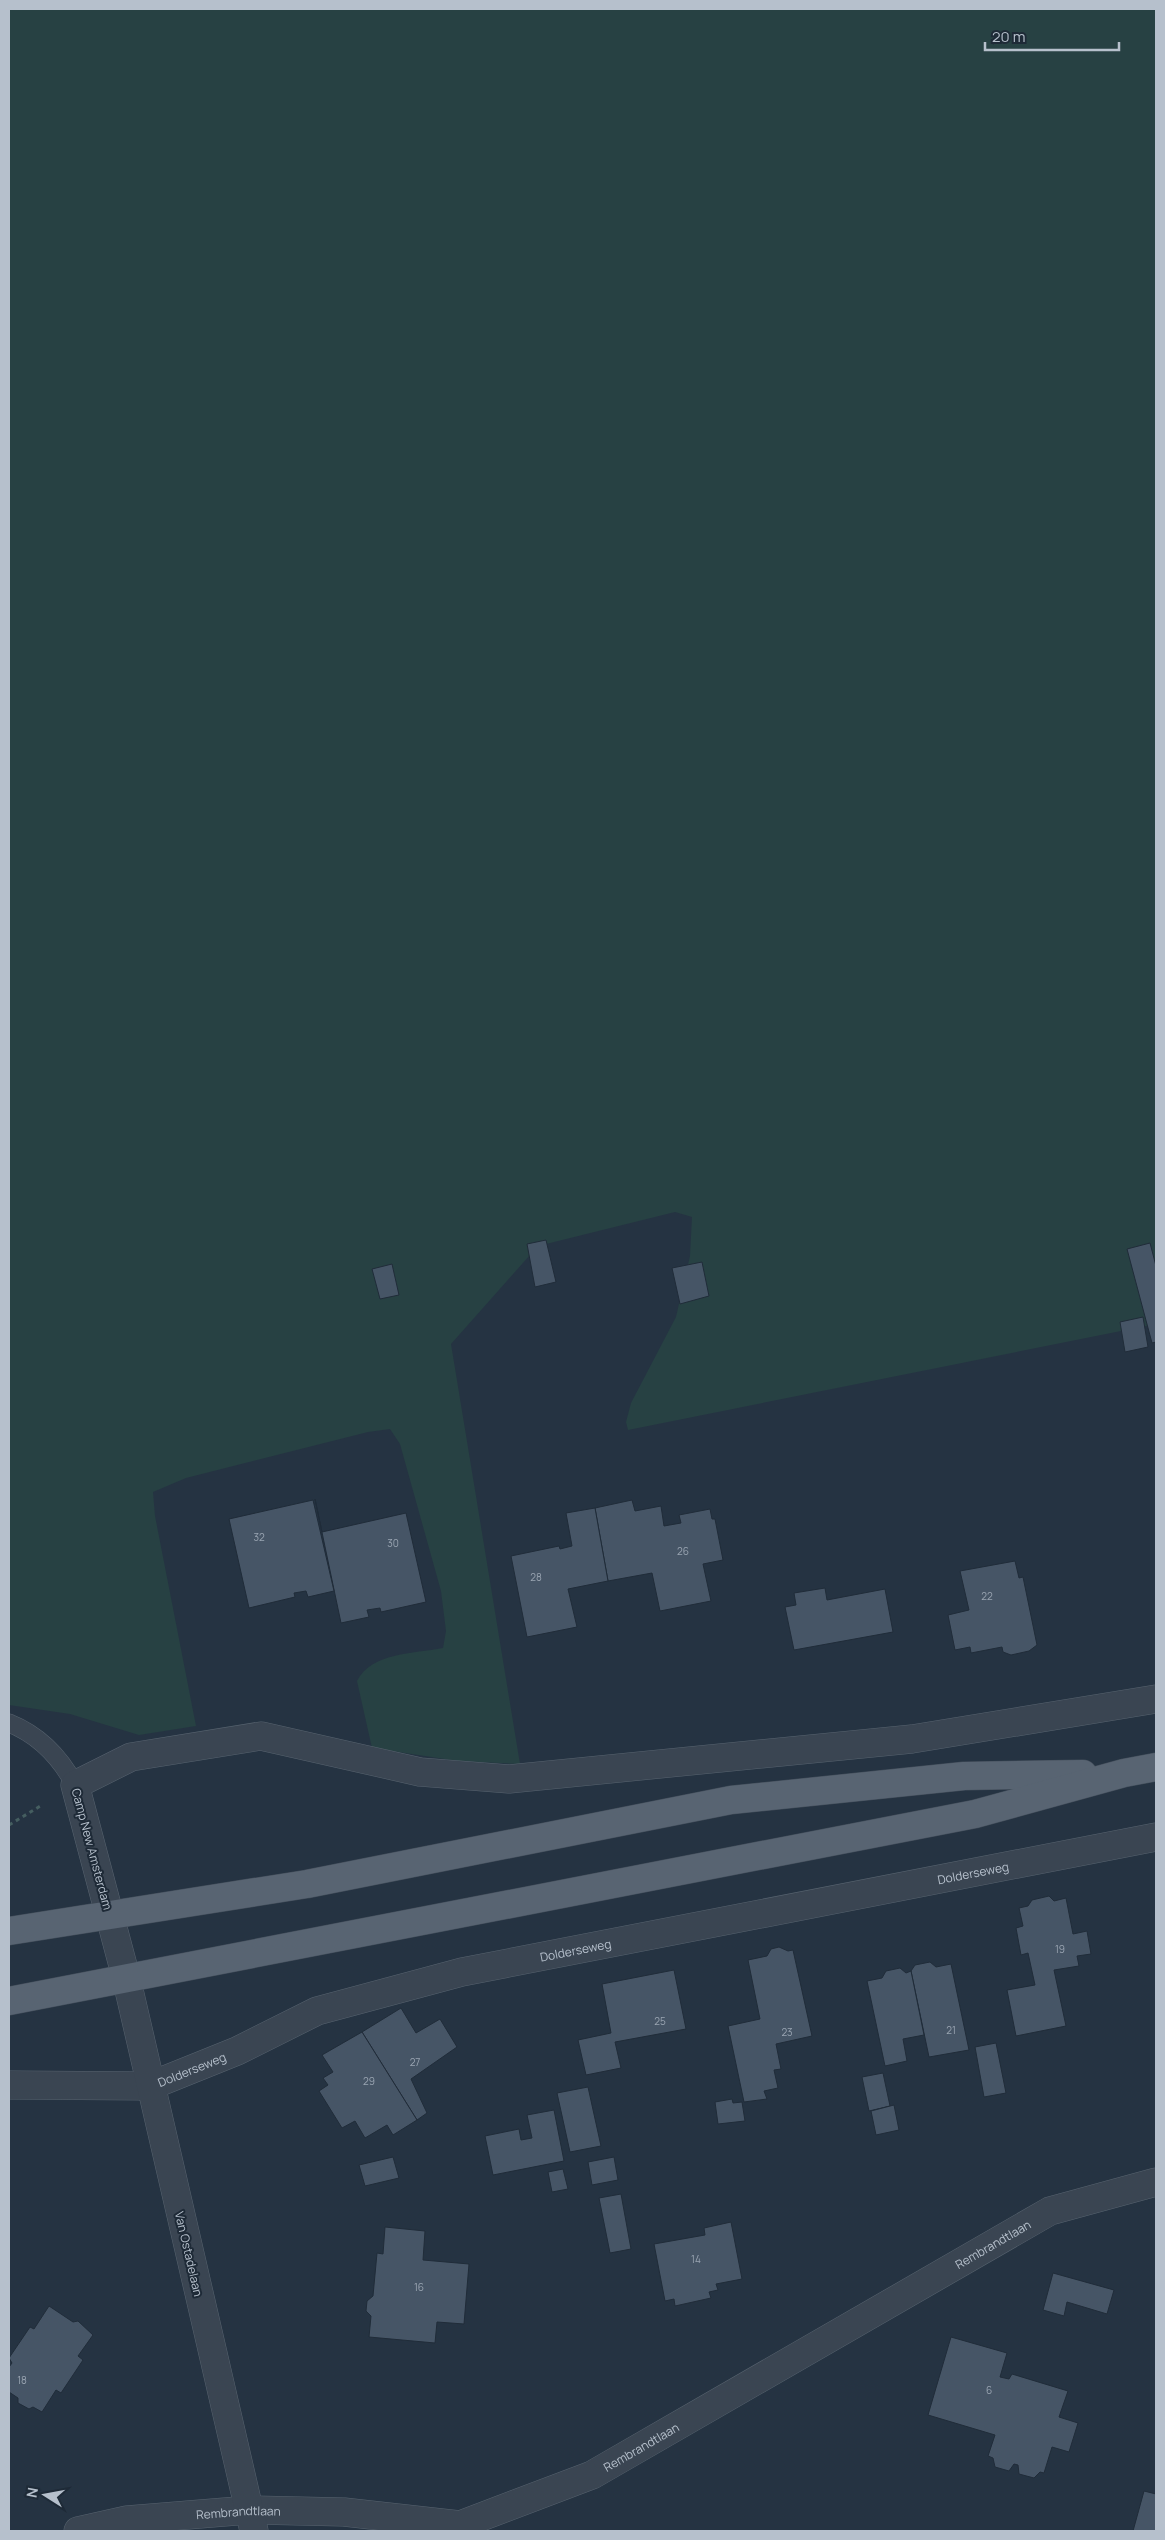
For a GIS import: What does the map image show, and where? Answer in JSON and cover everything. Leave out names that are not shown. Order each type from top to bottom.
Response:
[{"type":"main road","points":[[9,2001],[975,1814],[1124,1773],[1156,1767]]},
{"type":"main road","points":[[9,1931],[306,1884],[731,1800],[964,1776],[1124,1773]]},
{"type":"street","points":[[75,1785],[131,1757],[262,1736],[420,1772],[509,1779],[912,1738],[1156,1699]]},
{"type":"street","name":"Camp New Amsterdam","points":[[75,1785],[110,1916]]},
{"type":"street","name":"Dolderseweg","points":[[9,2084],[150,2086],[237,2051],[317,2011],[462,1972],[1156,1837]]},
{"type":"street","points":[[110,1916],[126,1977]]},
{"type":"street","name":"Van Ostadelaan","points":[[126,1977],[251,2521]]},
{"type":"street","name":"Rembrandtlaan","points":[[78,2531],[127,2520],[251,2521],[344,2512],[471,2528],[592,2475],[1050,2211],[1156,2182]]},
{"type":"lane","name":"Camp New Amsterdam","points":[[9,1723],[32,1734],[53,1752],[75,1785]]},
{"type":"green space","points":[[9,9],[1156,9],[1156,1324],[628,1430],[626,1422],[631,1403],[676,1317],[690,1256],[692,1217],[675,1212],[538,1246],[451,1344],[520,1764],[458,1761],[372,1748],[357,1681],[373,1664],[383,1659],[407,1653],[443,1648],[446,1631],[441,1591],[400,1444],[390,1429],[368,1432],[186,1478],[153,1492],[155,1516],[196,1726],[139,1735],[70,1714],[9,1705]]},
{"type":"building","points":[[546,1240],[556,1282],[535,1287],[527,1244]]},
{"type":"building","points":[[1150,1243],[1156,1266],[1156,1342],[1152,1343],[1127,1249]]},
{"type":"building","points":[[702,1262],[709,1296],[680,1304],[672,1268]]},
{"type":"building","points":[[392,1264],[399,1295],[380,1299],[372,1269]]},
{"type":"building","points":[[1143,1317],[1148,1347],[1125,1352],[1120,1322]]},
{"type":"building","points":[[315,1499],[322,1532],[406,1513],[426,1602],[381,1612],[380,1608],[367,1610],[369,1617],[341,1623]]},
{"type":"building","points":[[313,1500],[334,1591],[308,1597],[306,1591],[294,1593],[295,1597],[249,1608],[229,1519]]},
{"type":"building","points":[[632,1500],[635,1511],[661,1506],[664,1526],[681,1523],[679,1515],[710,1509],[712,1519],[715,1519],[723,1560],[703,1564],[711,1601],[660,1611],[652,1573],[608,1581],[595,1508]]},
{"type":"building","points":[[595,1508],[608,1581],[568,1589],[577,1627],[527,1637],[511,1556],[559,1546],[560,1549],[572,1546],[566,1513]]},
{"type":"building","points":[[1015,1561],[1019,1578],[1023,1577],[1037,1645],[1029,1651],[1011,1655],[1003,1652],[1002,1647],[971,1653],[970,1647],[955,1650],[948,1615],[969,1610],[960,1571]]},
{"type":"building","points":[[825,1588],[827,1600],[885,1589],[893,1632],[794,1650],[785,1607],[796,1605],[794,1593]]},
{"type":"building","points":[[1049,1896],[1054,1901],[1066,1898],[1073,1934],[1087,1931],[1091,1954],[1077,1956],[1079,1966],[1054,1970],[1066,2026],[1016,2036],[1007,1990],[1035,1985],[1028,1953],[1021,1955],[1016,1928],[1023,1926],[1019,1908],[1028,1906],[1032,1900]]},
{"type":"building","points":[[779,1947],[788,1951],[793,1950],[812,2036],[776,2044],[781,2069],[774,2070],[778,2088],[764,2091],[767,2099],[744,2102],[728,2026],[760,2019],[748,1960],[767,1956],[771,1949]]},
{"type":"building","points":[[930,1962],[936,1967],[951,1964],[969,2050],[929,2057],[911,1971],[915,1965]]},
{"type":"building","points":[[900,1968],[906,1973],[911,1971],[924,2035],[903,2039],[907,2061],[885,2066],[867,1981],[882,1978],[886,1971]]},
{"type":"building","points":[[674,1970],[686,2029],[615,2042],[621,2068],[586,2075],[578,2040],[611,2033],[602,1984]]},
{"type":"building","points":[[401,2008],[416,2033],[440,2019],[457,2047],[411,2079],[427,2113],[417,2120],[362,2032]]},
{"type":"building","points":[[362,2032],[417,2120],[393,2135],[387,2125],[365,2138],[355,2121],[342,2128],[319,2091],[328,2085],[323,2078],[333,2072],[322,2055]]},
{"type":"building","points":[[996,2043],[1006,2093],[984,2097],[975,2047]]},
{"type":"building","points":[[883,2073],[890,2106],[869,2111],[862,2077]]},
{"type":"building","points":[[588,2087],[601,2146],[570,2152],[557,2093]]},
{"type":"building","points":[[732,2099],[733,2103],[742,2102],[745,2121],[718,2124],[715,2102]]},
{"type":"building","points":[[894,2105],[899,2130],[876,2135],[871,2111]]},
{"type":"building","points":[[554,2110],[564,2161],[493,2175],[485,2136],[519,2129],[521,2140],[532,2138],[527,2115]]},
{"type":"building","points":[[393,2157],[399,2178],[365,2186],[359,2165]]},
{"type":"building","points":[[614,2157],[618,2180],[592,2185],[588,2162]]},
{"type":"building","points":[[563,2169],[568,2189],[552,2192],[548,2172]]},
{"type":"building","points":[[621,2194],[631,2249],[610,2253],[599,2198]]},
{"type":"building","points":[[731,2222],[742,2279],[716,2284],[718,2290],[709,2292],[711,2298],[675,2306],[674,2299],[665,2301],[654,2244],[705,2235],[704,2228]]},
{"type":"building","points":[[385,2227],[425,2231],[423,2260],[469,2264],[464,2324],[437,2322],[435,2343],[369,2337],[371,2316],[366,2311],[367,2301],[373,2296],[377,2253],[383,2254]]},
{"type":"building","points":[[1053,2273],[1114,2290],[1107,2314],[1067,2302],[1064,2316],[1043,2310]]},
{"type":"building","points":[[49,2306],[73,2322],[78,2321],[93,2335],[78,2356],[83,2360],[61,2393],[56,2390],[42,2412],[33,2407],[29,2409],[18,2403],[18,2398],[9,2392],[9,2367],[12,2363],[9,2358],[30,2327],[34,2329]]},
{"type":"building","points":[[951,2337],[1007,2353],[1000,2377],[1009,2379],[1012,2374],[1068,2391],[1059,2417],[1078,2423],[1069,2452],[1052,2447],[1044,2473],[1040,2472],[1034,2478],[1019,2474],[1018,2465],[1014,2464],[1009,2471],[995,2467],[993,2458],[988,2456],[995,2435],[928,2415]]},
{"type":"building","points":[[1144,2491],[1156,2494],[1156,2531],[1133,2531]]}]
